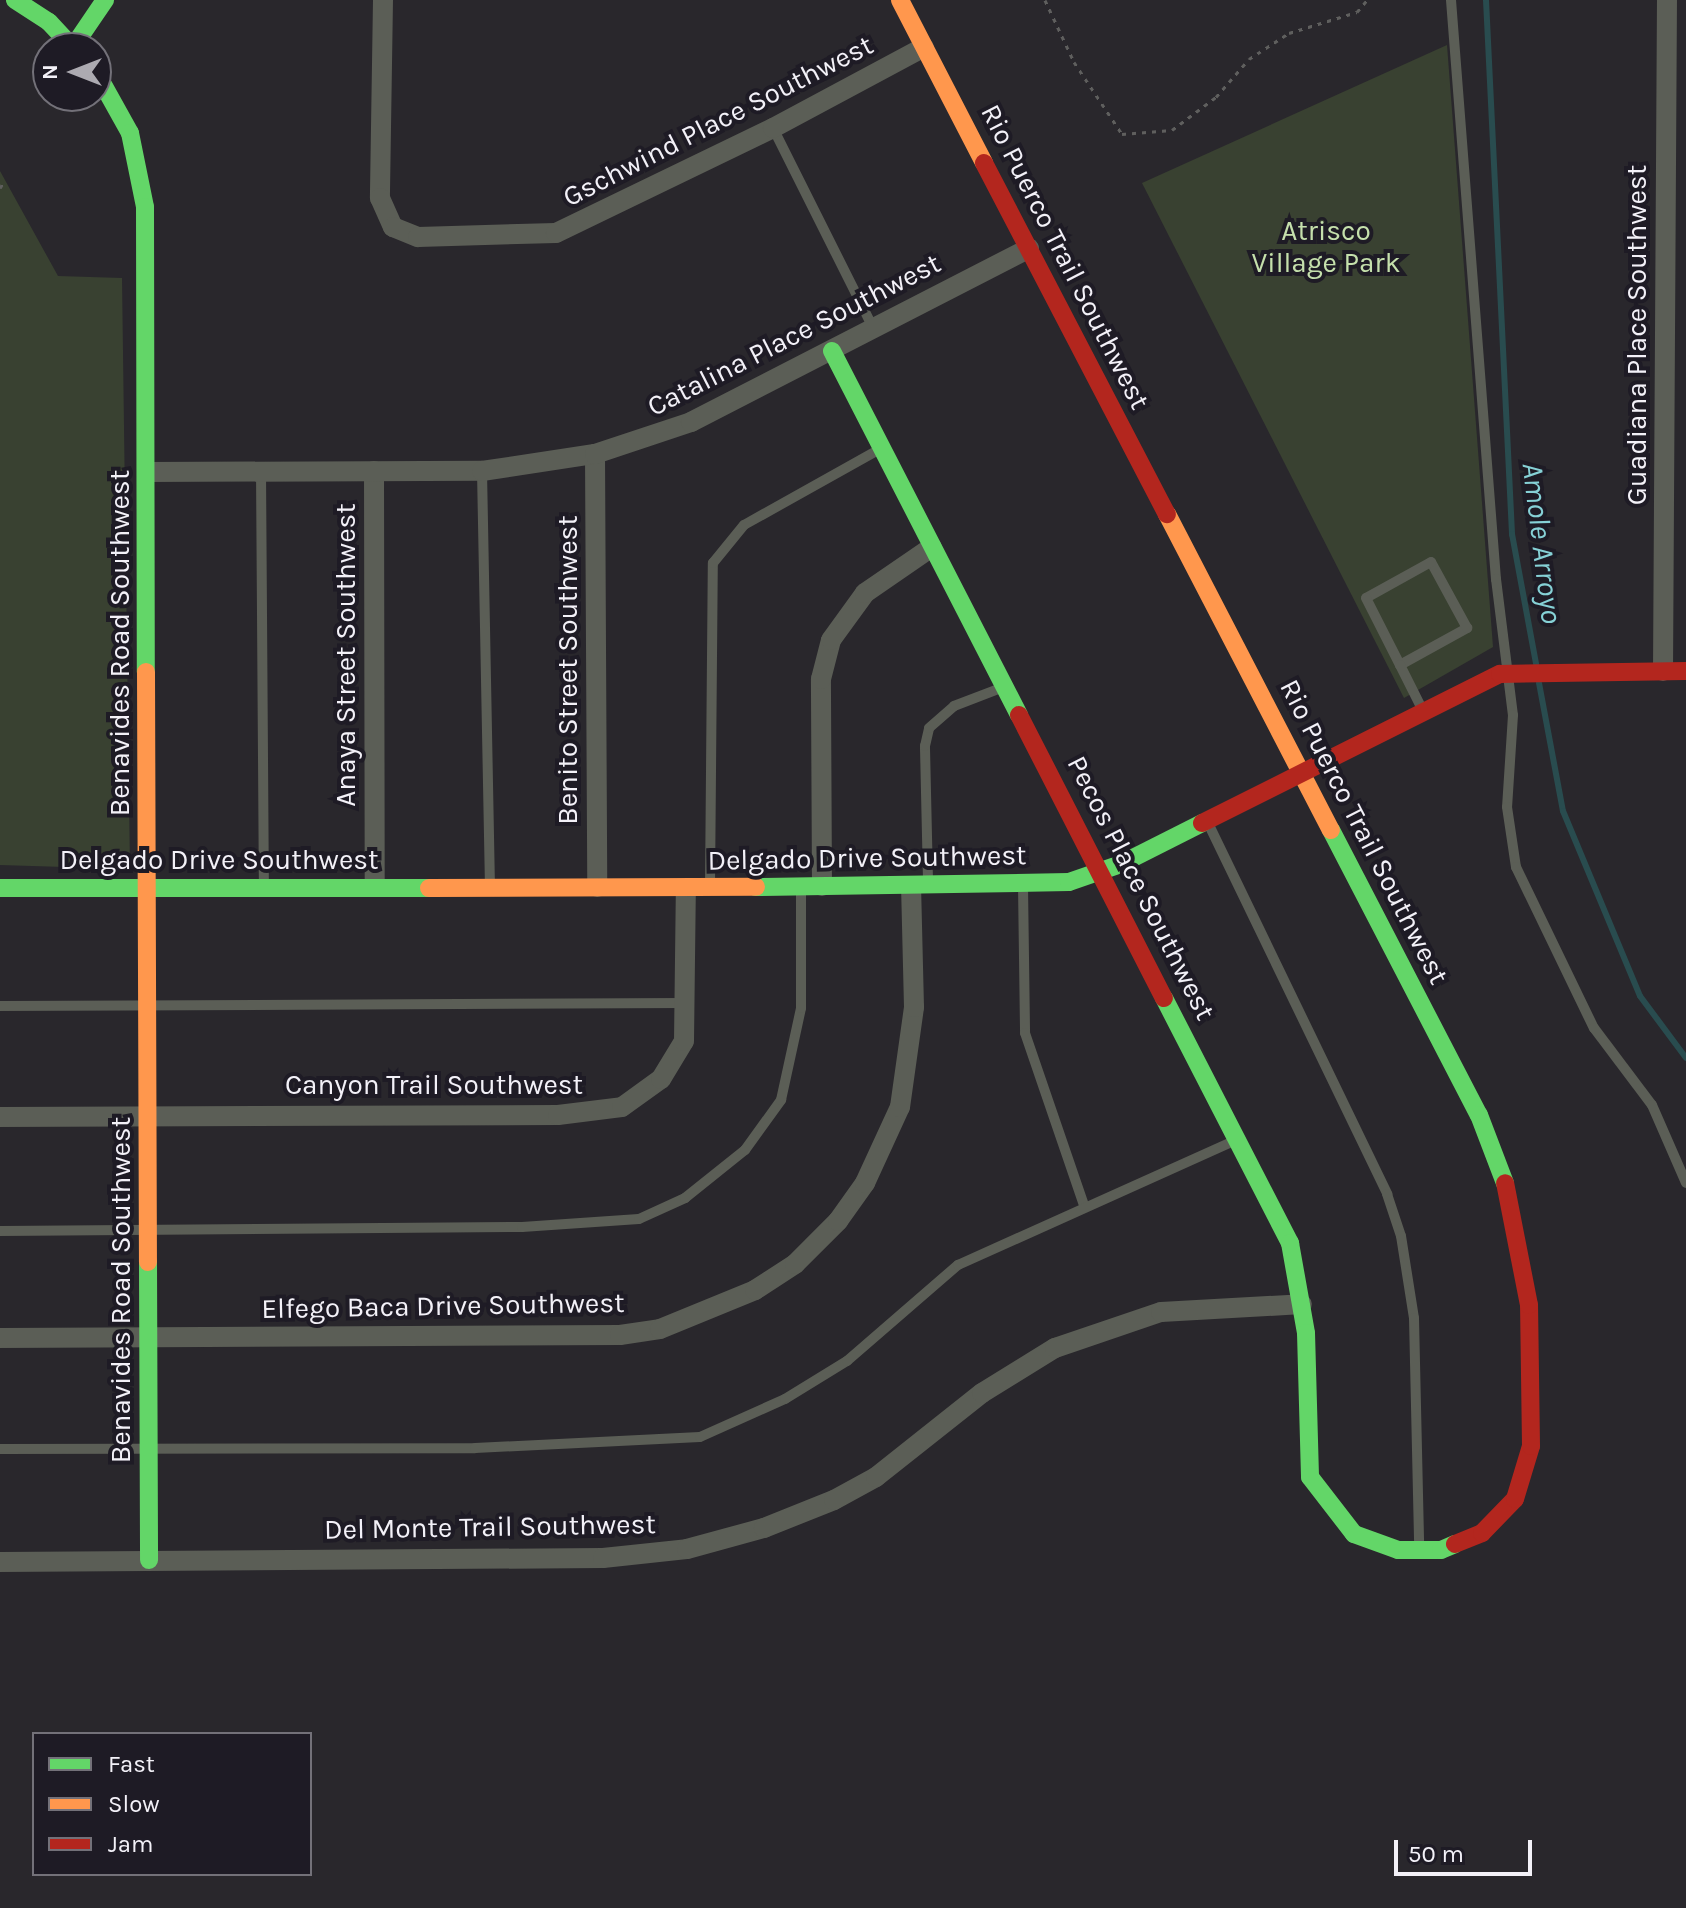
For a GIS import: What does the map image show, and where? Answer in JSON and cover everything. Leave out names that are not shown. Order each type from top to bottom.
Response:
[{"type":"street","points":[[15,0],[49,22],[58,32]]},
{"type":"street","points":[[84,32],[105,0]]},
{"type":"street","name":"Gschwind Place Southwest","points":[[383,0],[380,198],[393,227],[418,237],[556,233],[773,128],[924,47]]},
{"type":"street","name":"Rio Puerco Trail Southwest","points":[[900,0],[1479,1115],[1499,1163],[1523,1257],[1532,1394],[1531,1446],[1515,1499],[1482,1533],[1441,1550],[1398,1550],[1354,1534],[1310,1477]]},
{"type":"street","name":"Guadiana Place Southwest","points":[[1663,671],[1667,0]]},
{"type":"street","name":"Benavides Road Southwest","points":[[112,101],[130,133],[145,207],[150,1005],[149,1560]]},
{"type":"street","name":"Catalina Place Southwest","points":[[147,472],[482,471],[595,454],[691,422],[1029,248]]},
{"type":"street","name":"Pecos Place Southwest","points":[[832,351],[1240,1139],[1290,1243],[1302,1304],[1310,1477]]},
{"type":"street","name":"Benito Street Southwest","points":[[595,454],[597,887]]},
{"type":"street","name":"Anaya Street Southwest","points":[[374,471],[375,887]]},
{"type":"street","points":[[822,886],[821,679],[831,640],[865,593],[932,547]]},
{"type":"street","name":"Delgado Drive Southwest","points":[[0,888],[920,887],[1023,886],[1069,882],[1101,872],[1207,822],[1423,711],[1505,673],[1686,671]]},
{"type":"street","name":"Elfego Baca Drive Southwest","points":[[0,1338],[620,1335],[660,1329],[755,1290],[795,1264],[838,1221],[865,1183],[900,1107],[914,1007],[920,887]]},
{"type":"street","name":"Canyon Trail Southwest","points":[[0,1117],[558,1115],[622,1107],[642,1097],[674,1061],[684,1041],[688,1003],[686,888]]},
{"type":"street","name":"Del Monte Trail Southwest","points":[[0,1562],[603,1558],[687,1549],[764,1528],[834,1500],[876,1477],[982,1393],[1055,1348],[1161,1312],[1302,1304]]},
{"type":"lane","points":[[1451,0],[1496,579],[1506,649],[1505,673],[1513,715],[1507,807],[1516,867],[1594,1028],[1652,1105],[1686,1183]]},
{"type":"lane","points":[[773,128],[873,328]]},
{"type":"lane","points":[[710,888],[713,563],[744,525],[881,449]]},
{"type":"lane","points":[[261,471],[264,887]]},
{"type":"lane","points":[[482,471],[490,886]]},
{"type":"lane","points":[[1400,665],[1467,628],[1431,562],[1366,598],[1423,711]]},
{"type":"lane","points":[[920,887],[925,746],[929,728],[954,706],[1006,686]]},
{"type":"lane","points":[[1207,822],[1387,1194],[1401,1236],[1414,1318],[1419,1551]]},
{"type":"lane","points":[[1023,886],[1025,1033],[1084,1205]]},
{"type":"lane","points":[[0,1231],[522,1227],[639,1219],[685,1198],[745,1150],[781,1100],[801,1008],[801,887]]},
{"type":"lane","points":[[0,1006],[688,1003]]},
{"type":"lane","points":[[0,1449],[475,1448],[700,1437],[785,1399],[847,1361],[958,1265],[1084,1205],[1240,1139]]},
{"type":"path","points":[[1045,0],[1074,62],[1122,134],[1172,130],[1216,97],[1249,59],[1289,33],[1357,12],[1367,0]]},
{"type":"path","points":[[0,188],[5,180]]},
{"type":"green space","name":"Atrisco Village Park","points":[[1447,45],[1493,647],[1404,698],[1142,183]]},
{"type":"green space","points":[[0,171],[58,276],[122,278],[130,869],[0,865]]},
{"type":"waterway","name":"Amole Arroyo","points":[[1486,0],[1512,534],[1536,664]]},
{"type":"waterway","name":"Amole Arroyo","points":[[1539,683],[1563,811],[1640,996],[1686,1058]]},
{"type":"traffic: fast","points":[[15,0],[49,22],[58,32]]},
{"type":"traffic: fast","points":[[83,32],[105,0]]},
{"type":"traffic: fast","points":[[112,101],[130,133],[145,207],[146,672]]},
{"type":"traffic: fast","points":[[832,351],[1019,715]]},
{"type":"traffic: fast","points":[[756,887],[1069,882],[1121,864],[1202,823]]},
{"type":"traffic: fast","points":[[1331,830],[1479,1115],[1505,1183]]},
{"type":"traffic: fast","points":[[0,888],[429,888]]},
{"type":"traffic: fast","points":[[1164,998],[1290,1243],[1306,1333],[1310,1477],[1354,1534],[1398,1550],[1441,1550],[1455,1544]]},
{"type":"traffic: fast","points":[[148,1262],[149,1560]]},
{"type":"traffic: slow","points":[[900,0],[984,163]]},
{"type":"traffic: slow","points":[[1167,514],[1331,830]]},
{"type":"traffic: slow","points":[[146,672],[148,1262]]},
{"type":"traffic: slow","points":[[429,888],[756,887]]},
{"type":"traffic: jam","points":[[984,163],[1167,514]]},
{"type":"traffic: jam","points":[[1202,823],[1500,674],[1686,671]]},
{"type":"traffic: jam","points":[[1019,715],[1164,998]]},
{"type":"traffic: jam","points":[[1455,1544],[1482,1533],[1515,1499],[1531,1446],[1529,1305],[1505,1183]]}]
